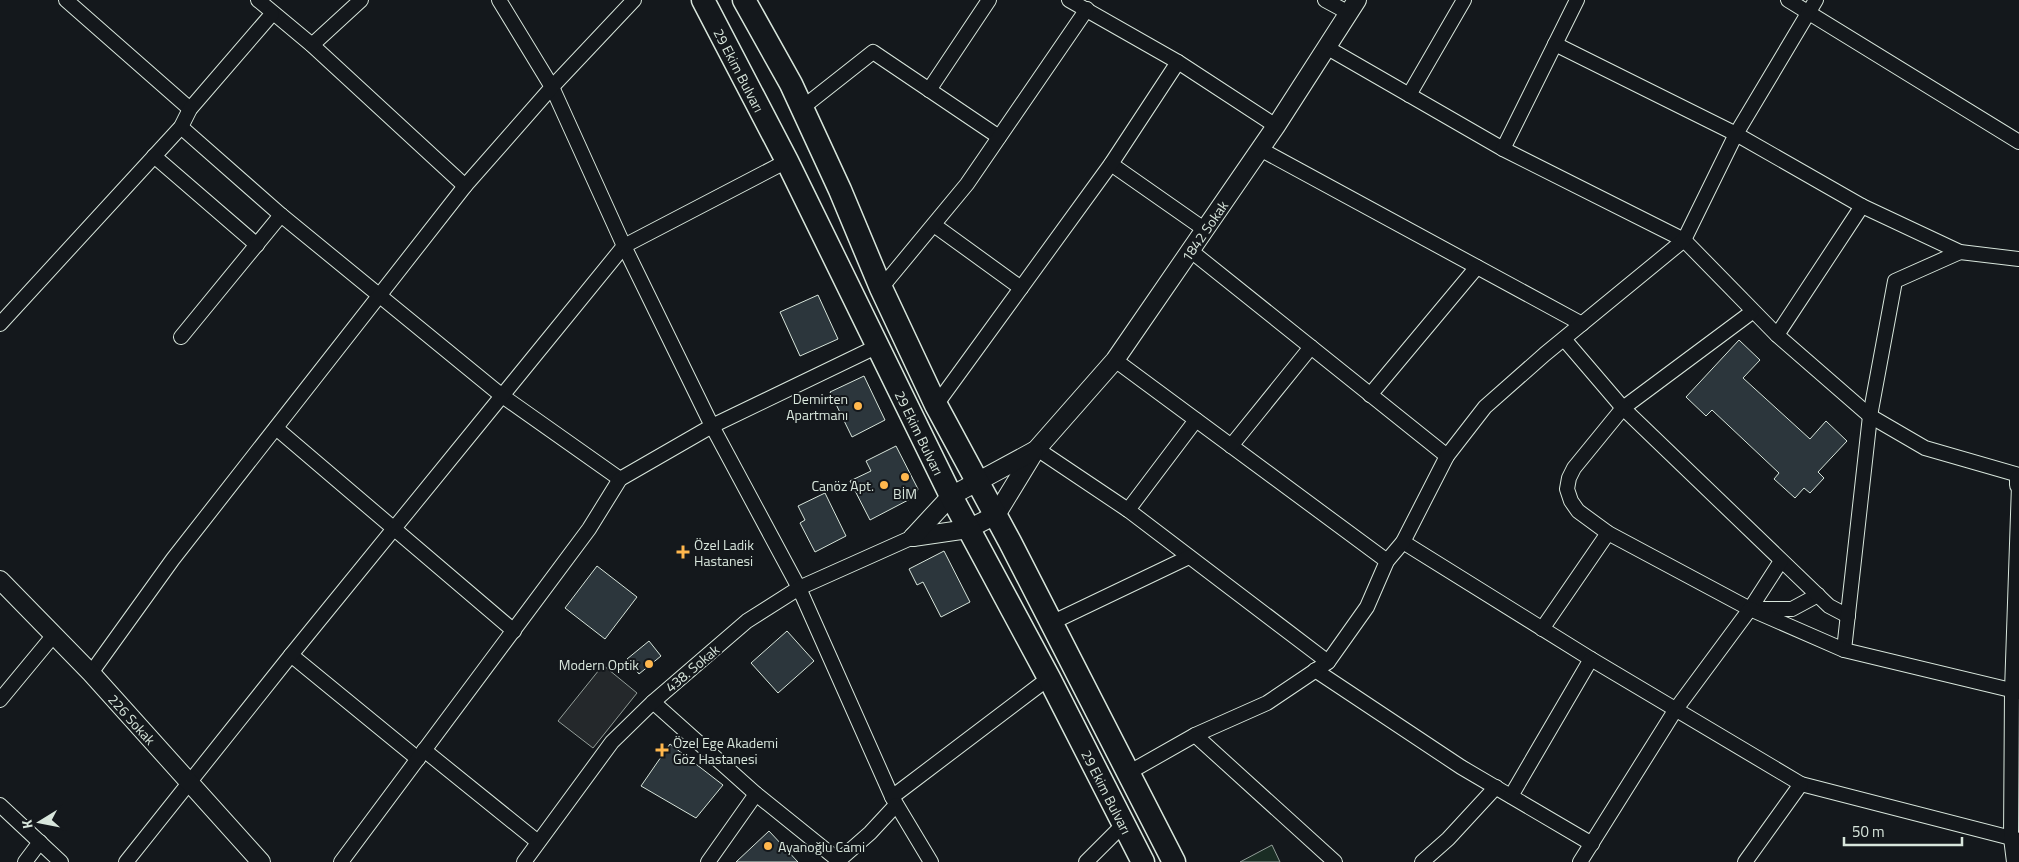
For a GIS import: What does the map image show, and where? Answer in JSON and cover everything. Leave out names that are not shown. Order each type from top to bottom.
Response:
[{"type":"main road","name":"29 Ekim Bulvarı","points":[[703,0],[787,161],[951,496],[1049,678],[1143,862]]},
{"type":"main road","name":"29 Ekim Bulvarı","points":[[744,0],[791,84],[840,190],[881,288],[936,405],[996,515],[1174,862]]},
{"type":"street","points":[[66,0],[190,109]]},
{"type":"street","points":[[258,0],[272,14],[312,45],[466,186]]},
{"type":"street","points":[[312,45],[360,0]]},
{"type":"street","points":[[499,0],[552,87],[624,246],[712,426],[799,588],[894,801],[931,862]]},
{"type":"street","points":[[91,673],[173,559],[466,186],[552,87],[634,0]]},
{"type":"street","points":[[929,90],[989,0]]},
{"type":"street","points":[[1069,0],[1178,62],[1276,126]]},
{"type":"street","points":[[1325,0],[1353,7]]},
{"type":"street","points":[[1409,95],[1464,0]]},
{"type":"street","points":[[1503,148],[1577,0]]},
{"type":"street","points":[[1788,0],[2019,142]]},
{"type":"street","points":[[1128,773],[1195,736],[1267,703],[1328,662],[1367,608],[1387,561],[1403,542],[1447,456],[1485,407],[1684,240],[1736,134],[1816,0]]},
{"type":"street","name":"1842 Sokak","points":[[1036,450],[1114,360],[1276,126],[1353,7]]},
{"type":"street","points":[[881,288],[967,184],[1087,9]]},
{"type":"street","points":[[3,315],[181,127],[190,109],[272,14]]},
{"type":"street","points":[[1555,44],[1736,134],[1862,206],[1960,252],[2019,259]]},
{"type":"street","points":[[1326,47],[1503,148],[1684,240],[1777,336],[1870,416],[1925,448],[2019,475]]},
{"type":"street","points":[[802,108],[873,52],[999,137]]},
{"type":"street","points":[[936,405],[1111,164],[1178,62]]},
{"type":"street","points":[[181,127],[281,215],[501,396],[620,479]]},
{"type":"street","points":[[1260,149],[1582,324]]},
{"type":"street","points":[[154,156],[257,245]]},
{"type":"street","points":[[126,862],[188,782],[624,246],[787,161]]},
{"type":"street","points":[[1111,164],[1204,229]]},
{"type":"street","points":[[1777,336],[1862,206]]},
{"type":"street","points":[[181,337],[281,215]]},
{"type":"street","points":[[934,225],[1021,288]]},
{"type":"street","points":[[1191,251],[1447,456]]},
{"type":"street","points":[[1844,650],[1870,416],[1895,281],[1960,252]]},
{"type":"street","points":[[1370,395],[1477,267]]},
{"type":"street","points":[[1752,312],[1623,408],[1574,468],[1567,489],[1571,501],[1578,511],[1608,533],[1750,609],[1844,650],[2015,692]]},
{"type":"street","points":[[1564,339],[1623,408],[1829,606],[1848,616]]},
{"type":"street","points":[[341,862],[589,529],[620,479],[712,426],[878,346]]},
{"type":"street","points":[[1232,446],[1311,347]]},
{"type":"street","points":[[1114,360],[1387,561]]},
{"type":"street","points":[[1128,510],[1196,420]]},
{"type":"street","points":[[276,428],[392,530],[514,631]]},
{"type":"street","points":[[913,537],[951,496],[1036,450]]},
{"type":"street","points":[[913,537],[968,529],[996,515],[1036,450]]},
{"type":"street","points":[[1036,450],[1128,510],[1328,662]]},
{"type":"street","points":[[2014,862],[2019,479]]},
{"type":"street","points":[[1542,629],[1608,533]]},
{"type":"street","name":"438. Sokak","points":[[524,862],[612,742],[653,702],[747,621],[799,588],[913,537]]},
{"type":"street","points":[[1403,542],[1591,659],[1801,784],[2015,839]]},
{"type":"street","points":[[1051,623],[1189,557]]},
{"type":"street","points":[[1580,862],[1676,710],[1750,609],[1781,561]]},
{"type":"street","name":"226 Sokak","points":[[0,580],[91,673],[261,862]]},
{"type":"street","points":[[1750,609],[1792,610],[1818,595]]},
{"type":"street","points":[[0,700],[54,636]]},
{"type":"street","points":[[291,655],[538,842]]},
{"type":"street","points":[[1511,796],[1591,659]]},
{"type":"street","points":[[1316,670],[1496,787],[1592,844]]},
{"type":"street","points":[[653,702],[756,794],[837,861],[870,833],[894,801],[1049,678]]},
{"type":"street","points":[[1195,736],[1335,862]]},
{"type":"street","points":[[1746,862],[1801,784]]},
{"type":"street","points":[[1422,862],[1448,839],[1496,787]]},
{"type":"street","points":[[708,862],[756,794]]},
{"type":"street","points":[[0,804],[61,862]]},
{"type":"street","points":[[1086,862],[1124,824]]},
{"type":"street","points":[[25,862],[40,842]]},
{"type":"green space","points":[[1272,845],[1280,862],[1240,862]]},
{"type":"shaded area","points":[[603,665],[637,693],[593,748],[558,721]]},
{"type":"building","points":[[818,295],[838,339],[800,356],[780,312]]},
{"type":"building","points":[[1739,340],[1760,360],[1743,378],[1810,439],[1826,421],[1847,441],[1818,472],[1824,478],[1810,493],[1804,488],[1795,498],[1774,479],[1779,473],[1712,410],[1706,416],[1686,397]]},
{"type":"building","name":"Demirten Apartmanı","points":[[864,376],[885,420],[852,437],[830,392]]},
{"type":"building","name":"Canöz Apt.","points":[[896,446],[918,489],[914,497],[870,520],[850,481],[871,471],[866,461]]},
{"type":"building","points":[[825,493],[846,536],[815,552],[800,523],[805,520],[798,506]]},
{"type":"building","points":[[944,551],[970,602],[941,617],[923,582],[917,585],[909,569]]},
{"type":"building","points":[[597,566],[637,597],[605,639],[565,608]]},
{"type":"building","points":[[787,631],[814,661],[778,693],[751,663]]},
{"type":"building","points":[[649,641],[661,656],[639,674],[627,659]]},
{"type":"building","points":[[670,744],[723,785],[696,818],[641,786]]},
{"type":"building","name":"Ayanoğlu Cami","points":[[769,831],[798,862],[736,862]]},
{"type":"place","name":"Demirten Apartmanı","points":[[858,406]]},
{"type":"place","name":"BİM","points":[[905,477]]},
{"type":"place","name":"Canöz Apt.","points":[[884,485]]},
{"type":"place","name":"Özel Ladik Hastanesi","points":[[683,552]]},
{"type":"place","name":"Modern Optik","points":[[649,664]]},
{"type":"place","name":"Özel Ege Akademi Göz Hastanesi","points":[[662,750]]},
{"type":"place","name":"Ayanoğlu Cami","points":[[768,846]]}]
